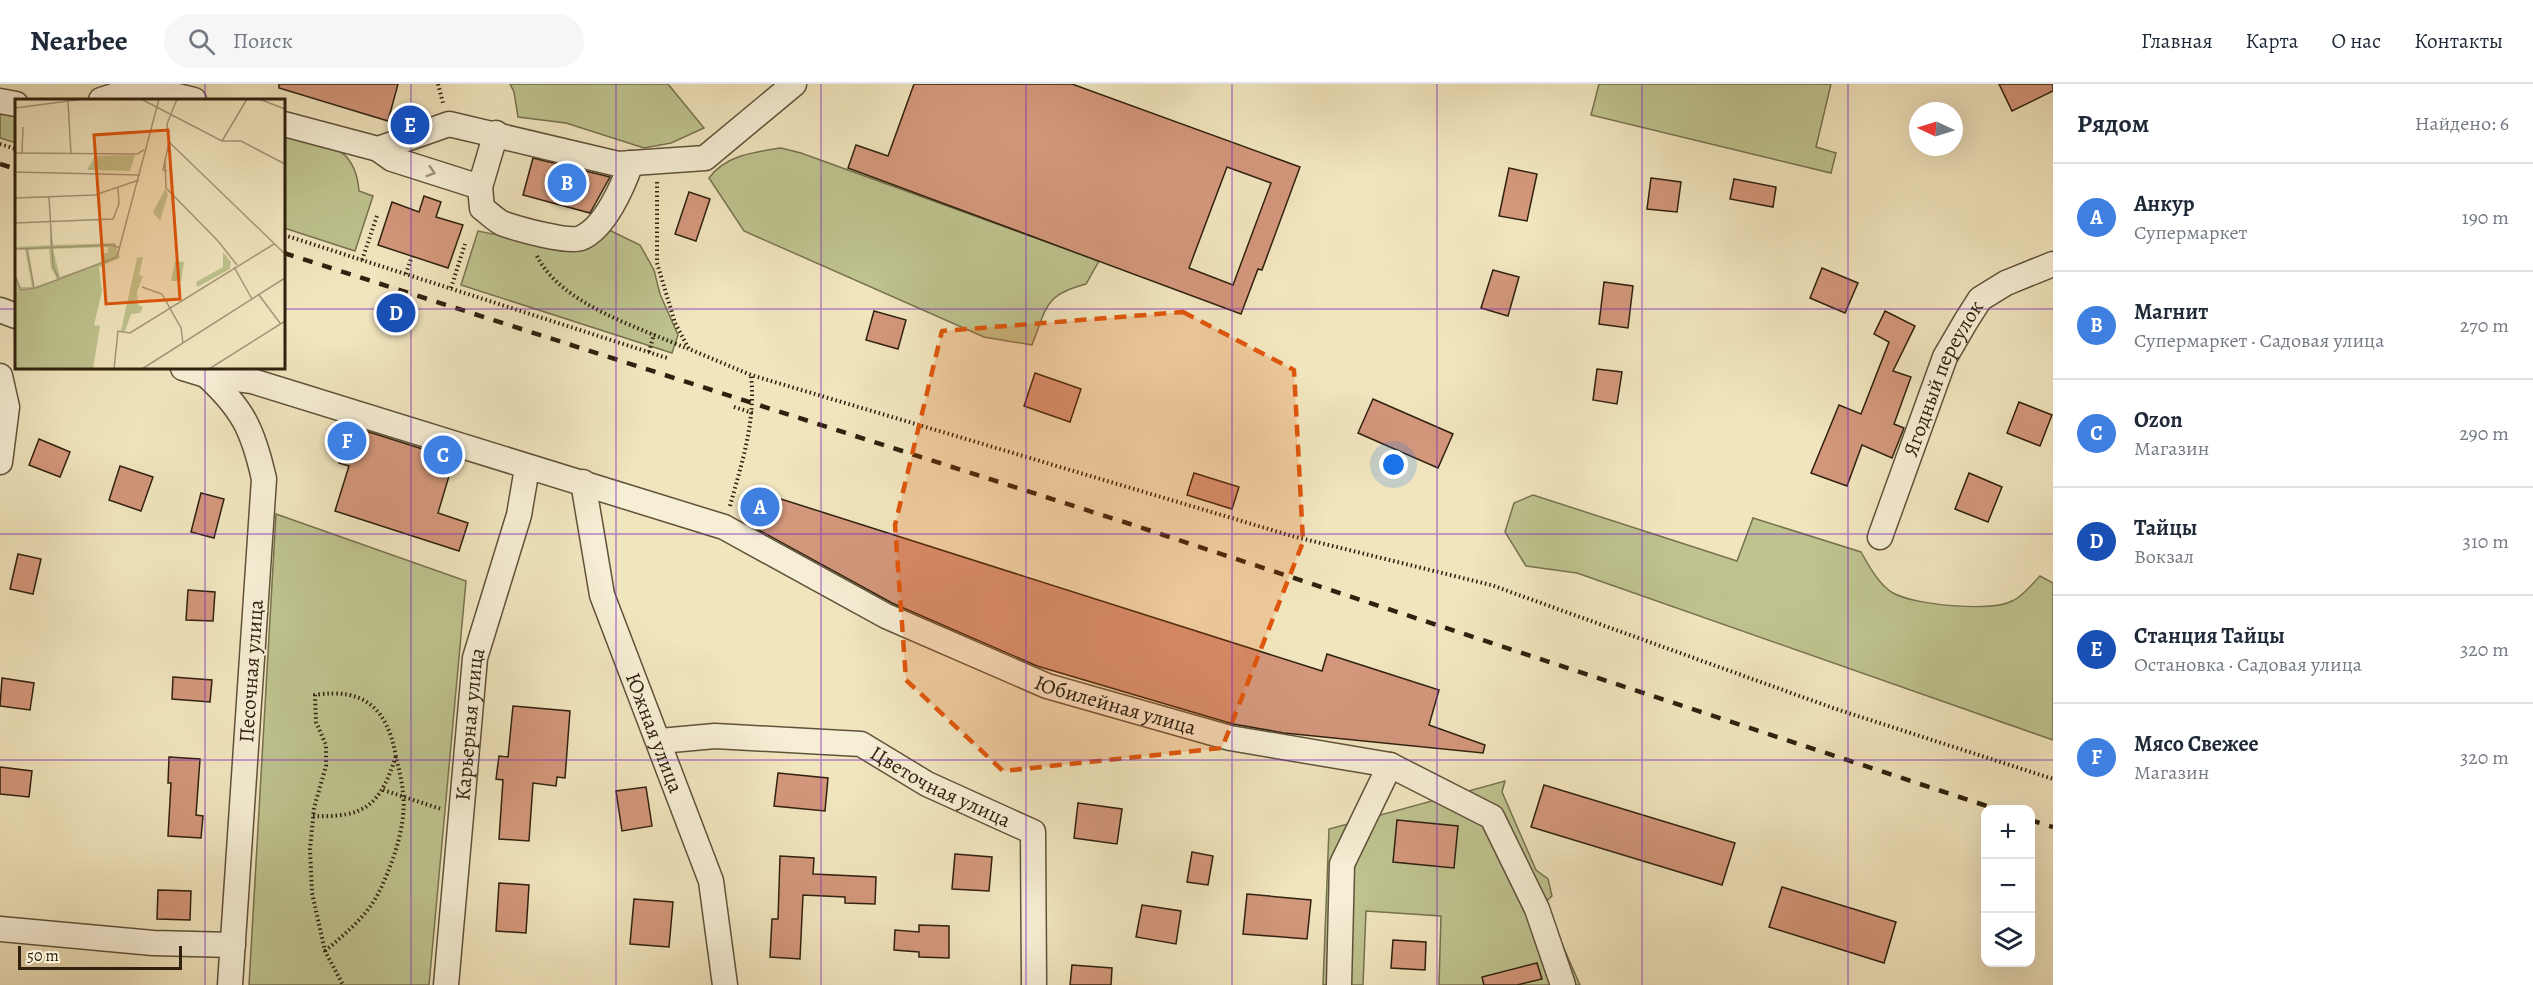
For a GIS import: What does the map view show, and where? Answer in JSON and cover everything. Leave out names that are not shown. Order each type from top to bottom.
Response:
[{"type":"street","points":[[378,149],[449,124],[495,133],[618,164],[705,158],[794,84]]},
{"type":"street","points":[[104,99],[147,86],[191,99]]},
{"type":"street","points":[[0,101],[15,104]]},
{"type":"street","points":[[285,124],[378,149],[392,159],[480,187]]},
{"type":"street","points":[[495,133],[480,187],[482,208],[503,224],[559,238],[580,238],[597,225],[620,193],[631,163]]},
{"type":"street","name":"Ягодный переулок","points":[[1880,537],[1945,357],[1966,321],[1980,299],[2006,283],[2053,264]]},
{"type":"street","points":[[0,310],[15,316]]},
{"type":"street","name":"Юбилейная улица","points":[[186,369],[206,375],[252,381],[527,468],[583,482],[724,527],[886,616],[1047,686],[1230,738],[1390,765],[1492,817],[1537,909],[1563,985]]},
{"type":"street","name":"Песочная улица","points":[[206,375],[233,400],[255,440],[264,478],[230,985]]},
{"type":"street","points":[[0,376],[7,407],[0,462]]},
{"type":"street","name":"Карьерная улица","points":[[446,985],[475,658],[519,515],[527,468]]},
{"type":"street","name":"Южная улица","points":[[583,482],[602,595],[660,741],[711,881],[725,985]]},
{"type":"street","name":"Цветочная улица","points":[[660,741],[715,736],[861,744],[927,784],[1033,832],[1034,985]]},
{"type":"street","points":[[1339,985],[1342,864],[1390,765]]},
{"type":"street","points":[[0,929],[153,943],[233,945]]},
{"type":"path","points":[[0,144],[15,149]]},
{"type":"path","points":[[657,162],[657,263],[675,323],[689,349]]},
{"type":"path","points":[[362,260],[377,216]]},
{"type":"path","points":[[524,229],[544,271],[564,291],[654,334],[751,375],[1292,536],[1491,585],[1833,708],[2053,779]]},
{"type":"path","points":[[285,235],[667,358]]},
{"type":"path","points":[[451,288],[465,244]]},
{"type":"path","points":[[406,274],[412,256]]},
{"type":"path","points":[[649,352],[654,334]]},
{"type":"path","points":[[724,527],[750,430],[753,413],[751,375]]},
{"type":"path","points":[[734,407],[753,413]]},
{"type":"path","points":[[325,951],[358,922],[377,895],[396,845],[403,797],[393,738],[375,706],[353,696],[335,692],[315,695],[316,722],[326,745],[326,766],[313,816],[310,849],[312,893],[325,951],[343,985]]},
{"type":"path","points":[[313,816],[347,816],[364,809],[383,790],[396,755]]},
{"type":"path","points":[[383,790],[438,808]]},
{"type":"highlighted area","points":[[1183,312],[1294,370],[1303,542],[1222,748],[1003,771],[906,680],[895,525],[942,331]]},
{"type":"green space","points":[[510,84],[668,84],[704,128],[671,143],[644,148],[566,123],[518,117],[514,92]]},
{"type":"green space","points":[[1599,84],[1831,84],[1816,147],[1836,153],[1831,173],[1591,115]]},
{"type":"green space","points":[[0,108],[15,110],[15,143],[0,138]]},
{"type":"green space","points":[[285,133],[335,148],[351,163],[359,191],[373,196],[355,251],[285,228]]},
{"type":"green space","points":[[781,148],[801,153],[1099,261],[1086,284],[1062,293],[1049,304],[1032,345],[984,337],[744,231],[709,178],[732,159]]},
{"type":"green space","points":[[607,229],[640,245],[654,270],[660,294],[678,335],[672,353],[461,285],[478,231],[557,247]]},
{"type":"green space","points":[[1533,495],[1737,561],[1753,518],[1861,552],[1875,575],[1888,590],[1903,597],[1934,604],[1987,606],[2001,604],[2019,597],[2040,576],[2053,583],[2053,740],[1577,573],[1526,566],[1505,532],[1514,503]]},
{"type":"green space","points":[[276,514],[466,581],[429,985],[249,985]]},
{"type":"green space","points":[[1505,781],[1502,792],[1536,870],[1548,879],[1552,896],[1544,903],[1580,985],[1439,985],[1441,916],[1366,911],[1363,985],[1323,985],[1329,829]]},
{"type":"building","points":[[279,84],[398,84],[388,121],[279,88]]},
{"type":"building","points":[[914,84],[1072,84],[1300,167],[1262,270],[1258,269],[1241,314],[848,168],[856,145],[888,156]],"holes":[[[1227,167],[1271,183],[1233,285],[1189,268]]]},
{"type":"building","points":[[1999,84],[2053,84],[2053,91],[2012,111]]},
{"type":"building","points":[[533,158],[610,177],[590,213],[523,195]]},
{"type":"building","points":[[1509,168],[1537,174],[1527,221],[1499,216]]},
{"type":"building","points":[[1651,178],[1681,182],[1677,212],[1647,209]]},
{"type":"building","points":[[1734,179],[1776,187],[1773,207],[1730,199]]},
{"type":"building","points":[[689,192],[710,199],[696,241],[675,234]]},
{"type":"building","points":[[424,196],[441,202],[436,217],[463,225],[448,268],[378,245],[392,202],[419,212]]},
{"type":"building","points":[[1822,268],[1858,283],[1845,313],[1810,298]]},
{"type":"building","points":[[1493,270],[1519,277],[1508,316],[1481,308]]},
{"type":"building","points":[[1604,282],[1633,286],[1628,328],[1599,324]]},
{"type":"building","points":[[874,311],[906,320],[898,349],[866,340]]},
{"type":"building","points":[[1885,311],[1915,326],[1893,371],[1911,377],[1894,424],[1904,428],[1892,458],[1862,445],[1847,486],[1811,473],[1839,405],[1861,414],[1889,342],[1874,334]]},
{"type":"building","points":[[1597,369],[1622,372],[1617,404],[1593,400]]},
{"type":"building","points":[[1035,373],[1081,389],[1070,422],[1024,406]]},
{"type":"building","points":[[1373,399],[1453,434],[1438,468],[1358,433]]},
{"type":"building","points":[[2019,402],[2052,415],[2040,446],[2007,433]]},
{"type":"building","points":[[350,426],[454,459],[438,513],[468,523],[459,551],[335,511],[349,466],[339,463]]},
{"type":"building","points":[[39,439],[70,452],[60,477],[29,465]]},
{"type":"building","points":[[120,466],[153,477],[141,511],[109,500]]},
{"type":"building","points":[[1194,473],[1239,487],[1232,509],[1187,495]]},
{"type":"building","points":[[1969,473],[2002,487],[1988,522],[1955,509]]},
{"type":"building","points":[[759,492],[1322,671],[1327,654],[1439,690],[1429,725],[1485,745],[1483,753],[1284,733],[1233,724],[1037,666],[892,603],[746,523]]},
{"type":"building","points":[[201,493],[224,499],[214,538],[191,532]]},
{"type":"building","points":[[18,554],[41,559],[33,594],[10,589]]},
{"type":"building","points":[[188,590],[215,592],[213,621],[186,620]]},
{"type":"building","points":[[173,677],[212,680],[210,702],[172,699]]},
{"type":"building","points":[[2,678],[34,683],[30,710],[0,706]]},
{"type":"building","points":[[513,706],[570,711],[565,778],[557,777],[556,786],[533,783],[529,841],[499,839],[503,780],[496,779],[499,756],[508,757]]},
{"type":"building","points":[[169,757],[200,759],[196,815],[203,816],[201,838],[168,836],[171,783],[168,783]]},
{"type":"building","points":[[0,767],[32,771],[29,797],[0,794]]},
{"type":"building","points":[[778,773],[828,778],[825,811],[774,806]]},
{"type":"building","points":[[1544,785],[1735,843],[1722,885],[1531,827]]},
{"type":"building","points":[[646,787],[652,826],[622,831],[616,791]]},
{"type":"building","points":[[1078,803],[1122,809],[1117,844],[1074,838]]},
{"type":"building","points":[[1397,820],[1458,826],[1454,868],[1393,862]]},
{"type":"building","points":[[1192,852],[1213,856],[1208,885],[1187,882]]},
{"type":"building","points":[[955,854],[992,857],[989,891],[952,889]]},
{"type":"building","points":[[780,856],[814,858],[813,874],[876,877],[875,904],[845,903],[845,897],[803,895],[800,959],[770,957],[772,919],[778,919]]},
{"type":"building","points":[[499,883],[529,885],[526,933],[496,931]]},
{"type":"building","points":[[1782,887],[1896,922],[1884,963],[1769,927]]},
{"type":"building","points":[[158,890],[191,891],[190,920],[157,919]]},
{"type":"building","points":[[1247,894],[1311,900],[1307,939],[1243,934]]},
{"type":"building","points":[[634,899],[673,902],[669,947],[630,944]]},
{"type":"building","points":[[1142,905],[1181,911],[1176,944],[1136,937]]},
{"type":"building","points":[[919,925],[949,926],[949,958],[919,957],[919,952],[894,950],[895,930],[919,932]]},
{"type":"building","points":[[1393,940],[1426,942],[1425,970],[1391,968]]},
{"type":"building","points":[[1537,963],[1542,979],[1517,985],[1484,985],[1482,977]]},
{"type":"building","points":[[1072,965],[1112,968],[1111,985],[1070,985]]},
{"type":"railway","points":[[0,164],[15,169]]},
{"type":"railway","points":[[285,253],[1127,523],[1984,805]]},
{"type":"railway","points":[[2035,822],[2053,827]]},
{"type":"place","name":"Станция Тайцы","points":[[410,125]]},
{"type":"place","name":"Магнит","points":[[567,183]]},
{"type":"place","name":"Тайцы","points":[[396,313]]},
{"type":"place","name":"Мясо Свежее","points":[[347,441]]},
{"type":"place","name":"Ozon","points":[[443,455]]},
{"type":"place","name":"Анкур","points":[[760,507]]}]
